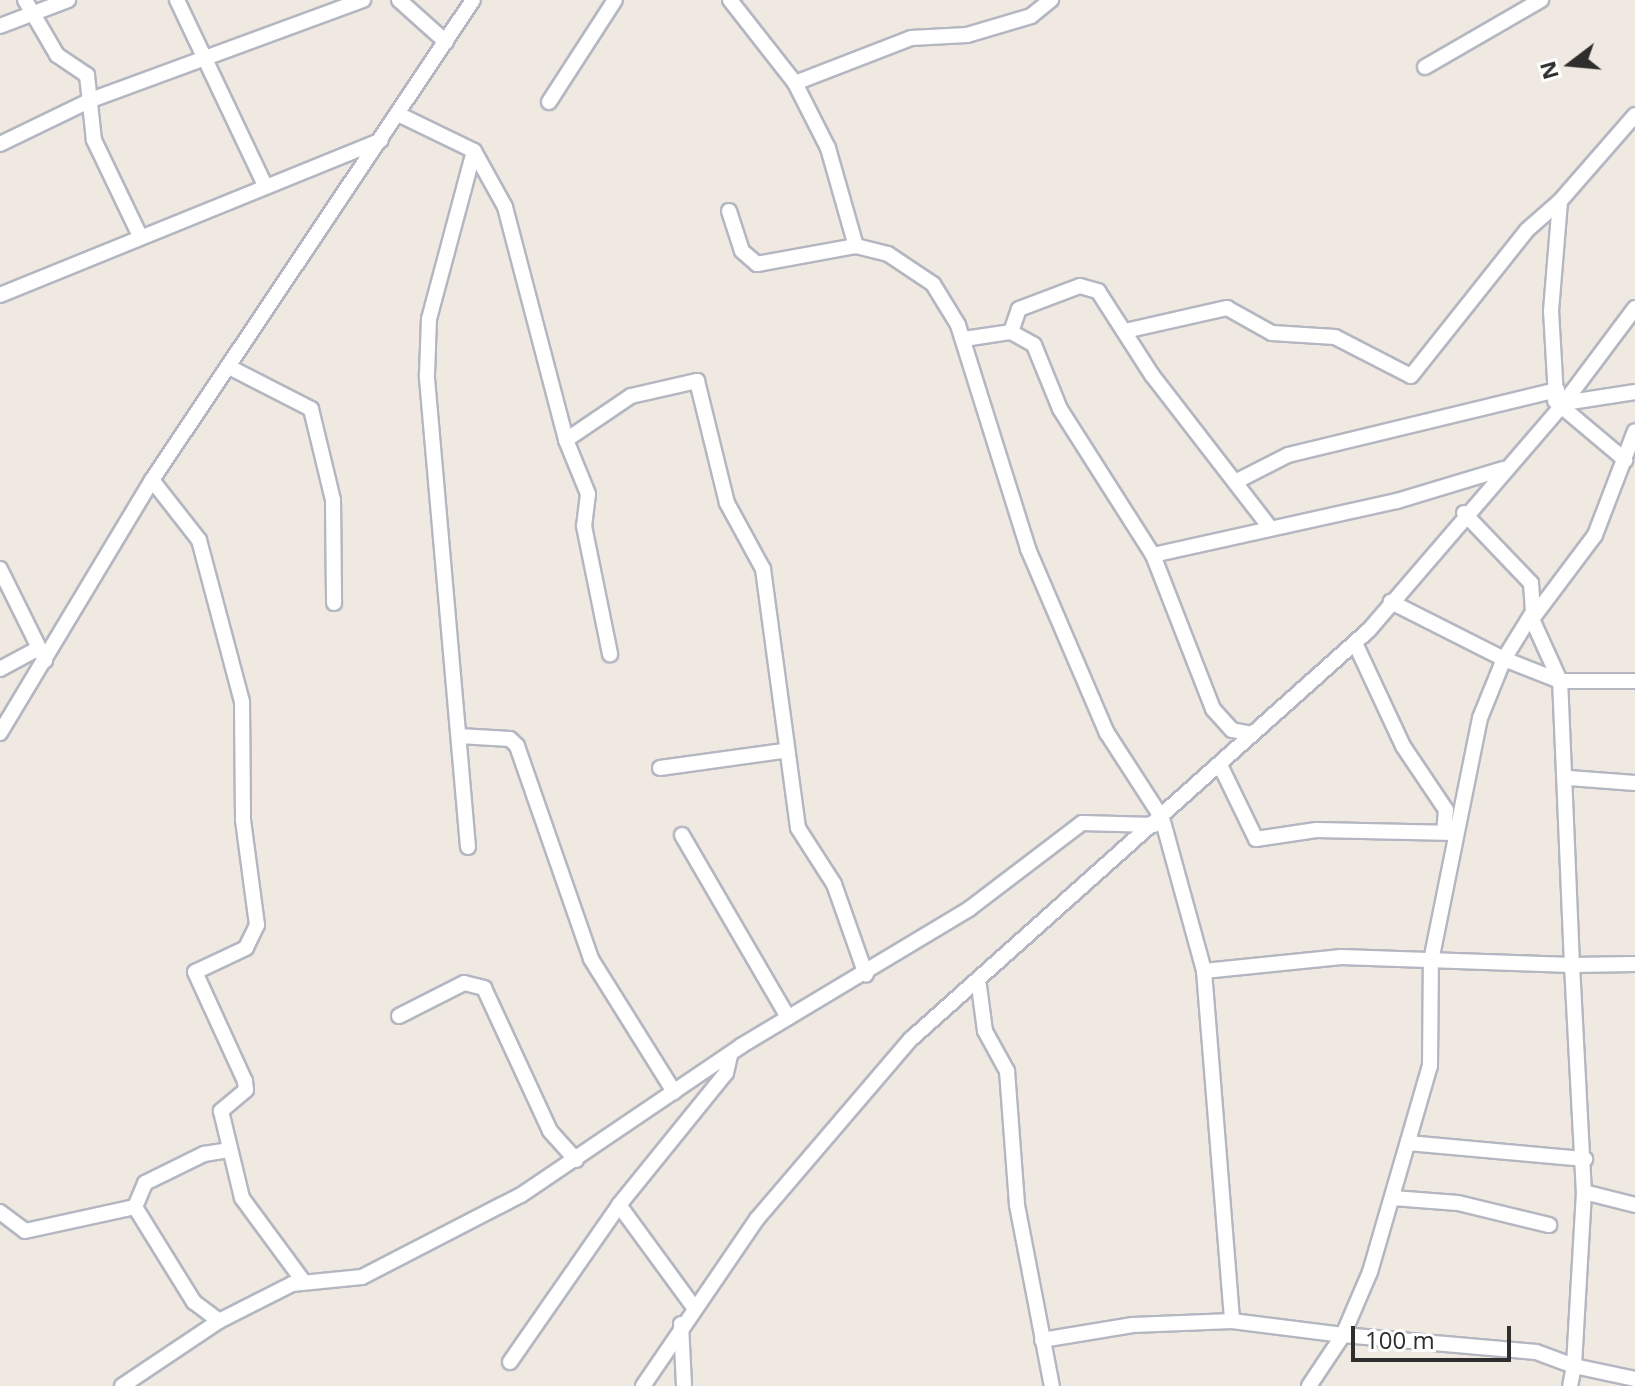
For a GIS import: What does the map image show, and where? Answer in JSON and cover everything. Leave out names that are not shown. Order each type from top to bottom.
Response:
[{"type":"street","points":[[25,0],[57,55],[87,75],[94,140],[139,234]]},
{"type":"street","points":[[0,26],[68,0]]},
{"type":"street","points":[[177,0],[265,185]]},
{"type":"street","points":[[0,144],[91,100],[363,0]]},
{"type":"street","points":[[399,0],[446,42]]},
{"type":"street","points":[[0,733],[42,654],[152,480],[231,368],[473,0]]},
{"type":"street","points":[[549,102],[615,0]]},
{"type":"street","points":[[730,0],[795,83],[828,148],[856,246]]},
{"type":"street","points":[[795,83],[911,38],[967,35],[1031,16],[1051,0]]},
{"type":"street","points":[[1425,67],[1541,0]]},
{"type":"street","points":[[400,115],[474,151],[505,207],[566,440],[588,494],[584,526],[610,654]]},
{"type":"street","points":[[1125,331],[1227,308],[1272,333],[1335,337],[1411,376],[1527,230],[1560,201],[1635,115]]},
{"type":"street","points":[[0,295],[139,234],[383,139]]},
{"type":"street","points":[[468,847],[427,375],[429,319],[474,151]]},
{"type":"street","points":[[1557,403],[1551,311],[1560,201]]},
{"type":"street","points":[[729,211],[742,251],[757,264],[856,246],[917,270],[948,306],[964,339],[1028,549],[1107,733],[1158,821],[1204,971],[1232,1321]]},
{"type":"street","points":[[1011,332],[1019,309],[1080,286],[1104,296],[1125,331],[1268,525]]},
{"type":"street","points":[[643,1386],[693,1306],[757,1219],[911,1039],[979,986],[1355,643],[1464,513],[1507,467],[1635,308]]},
{"type":"street","points":[[964,339],[1011,332],[1039,353],[1060,409],[1153,555],[1213,709],[1232,730],[1252,734]]},
{"type":"street","points":[[231,368],[311,409],[333,500],[334,603]]},
{"type":"street","points":[[566,440],[631,396],[697,381],[727,503],[763,569],[781,671],[782,751],[798,828],[834,884],[866,975]]},
{"type":"street","points":[[1237,481],[1288,455],[1557,403],[1635,392]]},
{"type":"street","points":[[1557,403],[1629,454]]},
{"type":"street","points":[[1309,1386],[1343,1335],[1393,1198],[1430,1066],[1431,961],[1450,832],[1480,718],[1504,659],[1533,612],[1595,535],[1629,454],[1635,431]]},
{"type":"street","points":[[1153,555],[1268,525],[1397,501],[1507,467]]},
{"type":"street","points":[[152,480],[199,540],[242,702],[243,820],[257,925],[246,948],[195,972],[245,1081],[246,1090],[221,1111],[242,1198],[304,1282]]},
{"type":"street","points":[[1464,513],[1528,578],[1535,637],[1560,681],[1569,778],[1572,965],[1585,1159],[1574,1366],[1570,1386]]},
{"type":"street","points":[[0,569],[42,654]]},
{"type":"street","points":[[1391,602],[1504,659],[1560,681],[1635,681]]},
{"type":"street","points":[[1355,643],[1403,746],[1446,810],[1450,832]]},
{"type":"street","points":[[0,669],[42,654]]},
{"type":"street","points":[[459,736],[510,739],[517,746],[591,959],[674,1092]]},
{"type":"street","points":[[660,768],[782,751]]},
{"type":"street","points":[[1221,767],[1256,839],[1316,830],[1450,832]]},
{"type":"street","points":[[1569,778],[1635,783]]},
{"type":"street","points":[[122,1386],[219,1321],[304,1282],[362,1277],[393,1263],[576,1160],[788,1017],[866,975],[1082,823],[1158,821]]},
{"type":"street","points":[[682,835],[788,1017]]},
{"type":"street","points":[[1204,971],[1341,957],[1572,965],[1635,964]]},
{"type":"street","points":[[399,1016],[464,983],[484,988],[550,1131],[576,1160]]},
{"type":"street","points":[[979,986],[985,1031],[1007,1071],[1017,1205],[1052,1386]]},
{"type":"street","points":[[510,1362],[619,1205],[726,1073],[730,1056]]},
{"type":"street","points":[[1408,1143],[1585,1159]]},
{"type":"street","points":[[135,1207],[145,1183],[204,1154],[230,1150]]},
{"type":"street","points":[[1584,1192],[1635,1205]]},
{"type":"street","points":[[1393,1198],[1458,1203],[1549,1225]]},
{"type":"street","points":[[619,1205],[693,1306]]},
{"type":"street","points":[[0,1212],[25,1231],[135,1207]]},
{"type":"street","points":[[135,1207],[199,1309],[219,1321]]},
{"type":"street","points":[[1042,1340],[1133,1325],[1232,1321],[1343,1335],[1536,1352],[1574,1366],[1635,1379]]},
{"type":"street","points":[[681,1324],[684,1386]]}]
